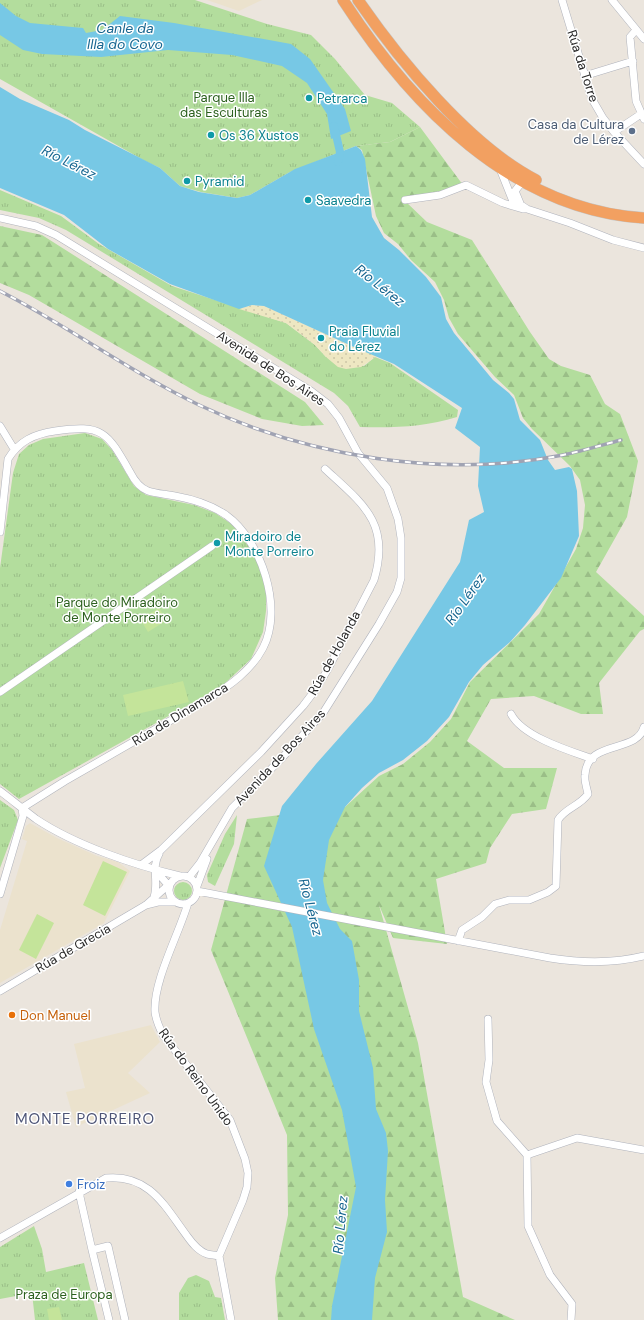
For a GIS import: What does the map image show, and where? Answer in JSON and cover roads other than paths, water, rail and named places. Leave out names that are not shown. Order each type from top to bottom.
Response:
[{"type":"highway","points":[[343,0],[384,56],[416,95],[455,135],[500,169],[522,182],[570,203],[617,215],[644,217]]},
{"type":"highway","points":[[358,0],[425,85],[463,125],[504,161],[526,175],[573,196],[644,217]]},
{"type":"street","name":"Rúa da Torre","points":[[562,0],[584,76],[597,108],[614,132],[644,164]]},
{"type":"street","points":[[612,0],[644,39]]},
{"type":"street","points":[[614,132],[642,116],[635,94],[630,37],[636,30]]},
{"type":"street","points":[[584,76],[633,61]]},
{"type":"street","points":[[500,169],[512,199],[524,207],[613,240],[644,248]]},
{"type":"street","points":[[522,182],[515,191],[517,199],[524,207]]},
{"type":"street","points":[[405,200],[440,195],[466,185],[512,207],[524,207]]},
{"type":"street","name":"Avenida de Bos Aires","points":[[0,218],[36,226],[56,234],[311,391],[328,404],[339,418],[358,453],[379,477],[393,502],[398,519],[402,553],[401,578],[397,592],[379,624],[323,713],[281,759],[232,808],[200,863],[189,877]]},
{"type":"street","points":[[0,426],[14,449],[8,459],[0,532]]},
{"type":"street","name":"Rúa de Dinamarca","points":[[14,449],[23,441],[46,432],[89,428],[104,434],[115,446],[133,479],[141,487],[148,491],[198,502],[224,514],[236,522],[248,537],[258,555],[268,584],[270,611],[268,633],[263,648],[245,671],[228,687],[22,808]]},
{"type":"street","name":"Rúa de Holanda","points":[[142,865],[161,850],[261,752],[307,700],[328,669],[374,580],[379,564],[379,546],[372,517],[364,505],[325,469]]},
{"type":"street","points":[[0,692],[212,546]]},
{"type":"street","points":[[511,714],[522,726],[537,736],[557,746],[593,759]]},
{"type":"street","points":[[458,941],[462,930],[482,917],[495,904],[509,900],[529,900],[548,892],[556,886],[558,820],[565,812],[576,806],[588,794],[585,774],[593,759],[610,747],[634,741],[640,736],[644,727]]},
{"type":"street","points":[[0,790],[37,819],[68,837],[155,870],[189,877],[197,889],[216,895],[581,963],[628,960],[644,956]]},
{"type":"street","points":[[0,894],[23,816],[22,808]]},
{"type":"street","name":"Avenida de Bos Aires","points":[[197,889],[218,831]]},
{"type":"street","points":[[161,850],[160,858],[165,873]]},
{"type":"street","name":"Rúa de Holanda","points":[[154,897],[156,884],[156,858],[161,850]]},
{"type":"street","points":[[155,870],[169,886],[170,895],[175,902],[188,904],[195,898],[197,889]]},
{"type":"street","points":[[169,886],[173,880],[180,876]]},
{"type":"street","name":"Rúa de Grecia","points":[[0,991],[146,905],[169,886]]},
{"type":"street","name":"Rúa de Grecia","points":[[146,905],[158,902],[175,902]]},
{"type":"street","name":"Rúa do Reino Unido","points":[[188,904],[160,983],[155,1011],[157,1024],[163,1035],[230,1120],[245,1159],[248,1173],[247,1187],[220,1256]]},
{"type":"street","points":[[488,1019],[488,1060],[486,1082],[496,1121],[527,1155],[528,1226],[550,1275],[572,1304],[571,1320]]},
{"type":"street","points":[[527,1155],[577,1138],[644,1150]]},
{"type":"street","points":[[0,1238],[106,1178],[118,1177],[133,1179],[153,1192],[195,1246],[206,1254],[220,1256],[231,1320]]},
{"type":"street","points":[[79,1192],[109,1320]]},
{"type":"street","points":[[92,1250],[108,1246],[125,1320]]},
{"type":"water","name":"Canle da Illa do Covo","points":[[0,3],[16,16],[30,23],[83,28],[86,33],[102,30],[120,16],[174,23],[291,44],[310,59],[345,109],[351,131],[331,139],[327,114],[307,83],[282,66],[232,55],[168,50],[101,57],[42,54],[23,50],[0,35]]},
{"type":"water","name":"Río Lérez","points":[[0,87],[20,99],[69,120],[85,130],[160,168],[180,186],[199,192],[237,198],[250,195],[295,169],[356,146],[361,150],[365,159],[372,217],[384,238],[399,250],[426,277],[441,297],[446,319],[454,333],[493,380],[514,399],[520,420],[540,440],[548,460],[555,470],[569,467],[572,469],[577,491],[579,536],[561,578],[510,642],[483,665],[469,682],[449,717],[427,741],[403,760],[379,773],[362,788],[345,807],[329,840],[323,880],[327,903],[340,929],[352,941],[359,980],[359,1011],[373,1068],[376,1109],[386,1133],[388,1151],[385,1200],[387,1232],[375,1278],[372,1320],[331,1320],[332,1306],[356,1187],[342,1110],[314,1029],[292,927],[264,866],[282,806],[316,764],[372,701],[460,562],[469,520],[484,512],[478,486],[480,447],[455,428],[462,408],[394,364],[264,306],[252,305],[239,309],[170,284],[108,249],[64,215],[0,188]]},
{"type":"waterway","name":"Canle da Illa do Covo","points":[[334,126],[340,152],[338,162]]},
{"type":"railway","points":[[0,291],[148,378],[199,405],[241,423],[285,438],[331,450],[377,458],[424,463],[471,465],[517,462],[563,455],[621,440]]},
{"type":"place","name":"Petrarca","points":[[309,98]]},
{"type":"place","name":"Casa da Cultura de Lérez","points":[[632,131]]},
{"type":"place","name":"Os 36 Xustos","points":[[211,135]]},
{"type":"place","name":"Pyramid","points":[[187,181]]},
{"type":"place","name":"Saavedra","points":[[308,200]]},
{"type":"place","name":"Praia Fluvial do Lérez","points":[[321,338]]},
{"type":"place","name":"Miradoiro de Monte Porreiro","points":[[217,543]]},
{"type":"place","name":"Don Manuel","points":[[12,1015]]},
{"type":"place","name":"Froiz","points":[[69,1184]]},
{"type":"district","name":"MONTE PORREIRO","points":[[85,1119]]},
{"type":"park label","name":"Parque Illa das Esculturas","points":[[224,104]]},
{"type":"park label","name":"Parque do Miradoiro de Monte Porreiro","points":[[117,610]]},
{"type":"park label","name":"Praza de Europa","points":[[64,1294]]}]
